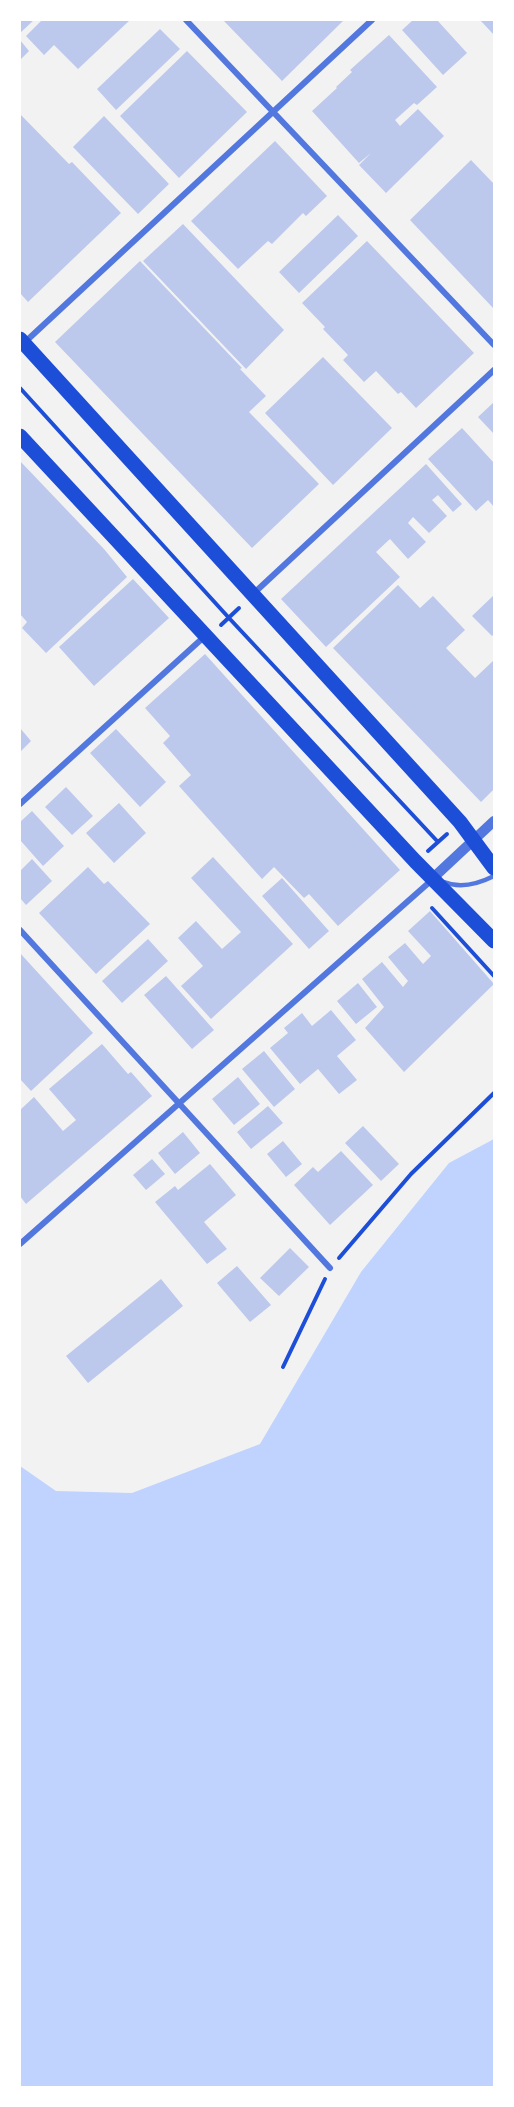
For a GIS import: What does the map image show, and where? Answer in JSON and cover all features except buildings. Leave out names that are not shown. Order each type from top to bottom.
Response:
[{"type":"main road","points":[[22,341],[459,822],[495,868]]},
{"type":"main road","points":[[20,436],[205,636],[495,941]]},
{"type":"street","points":[[186,20],[495,345]]},
{"type":"street","points":[[22,341],[372,20]]},
{"type":"street","points":[[252,595],[495,370]]},
{"type":"street","points":[[20,804],[205,636]]},
{"type":"street","points":[[20,1244],[418,893],[495,821]]},
{"type":"street","points":[[20,930],[177,1104],[330,1268]]},
{"type":"lane","points":[[433,878],[456,887],[483,882],[495,876]]},
{"type":"path","points":[[20,388],[229,618],[438,842]]},
{"type":"path","points":[[205,636],[229,618],[252,595]]},
{"type":"path","points":[[418,893],[495,976]]},
{"type":"path","points":[[283,1367],[330,1268],[411,1174],[495,1093]]},
{"type":"water","points":[[494,1139],[494,2087],[20,2087],[20,1466],[56,1491],[132,1493],[260,1444],[361,1272],[449,1163]]}]
